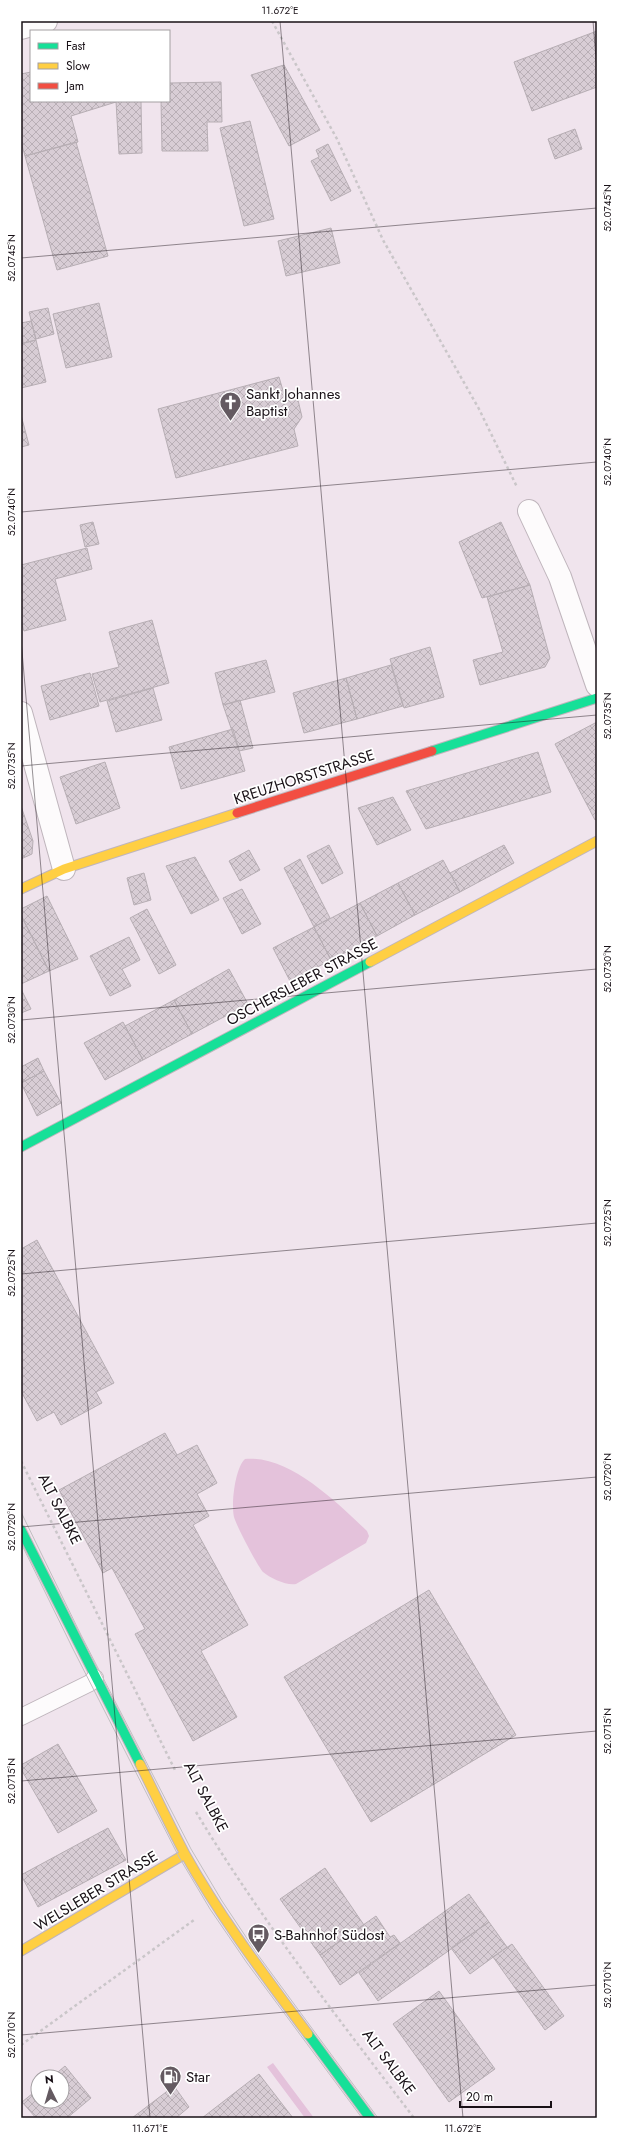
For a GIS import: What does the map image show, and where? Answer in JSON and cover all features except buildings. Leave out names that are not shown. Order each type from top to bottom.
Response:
[{"type":"street","points":[[21,28],[46,21]]},
{"type":"street","points":[[529,511],[560,577],[597,685]]},
{"type":"street","name":"KREUZHORSTSTRASSE","points":[[21,889],[64,869],[597,698]]},
{"type":"street","points":[[21,713],[64,869]]},
{"type":"street","name":"OSCHERSLEBER STRASSE","points":[[21,1147],[597,841]]},
{"type":"street","points":[[21,1530],[185,1854],[253,1959],[370,2118]]},
{"type":"street","name":"WELSLEBER STRASSE","points":[[21,1951],[185,1854]]},
{"type":"lane","points":[[21,1717],[90,1683],[95,1678]]},
{"type":"path","points":[[272,21],[325,115],[383,240],[479,409],[529,511]]},
{"type":"path","name":"ALT SALBKE","points":[[21,1461],[177,1774]]},
{"type":"path","name":"ALT SALBKE","points":[[194,1807],[232,1872],[293,1959],[414,2118]]},
{"type":"path","points":[[21,2044],[216,1904]]},
{"type":"shaded area","points":[[245,1459],[262,1460],[279,1465],[312,1483],[342,1507],[367,1531],[369,1536],[366,1543],[296,1584],[283,1583],[263,1572],[252,1555],[234,1517],[233,1511],[236,1478]]},
{"type":"shaded area","points":[[273,2063],[314,2118],[305,2118],[267,2067]]},
{"type":"tram line","points":[[21,1512],[81,1635],[191,1849],[222,1901],[258,1955],[378,2118]]},
{"type":"tram line","points":[[21,1543],[179,1857],[210,1909],[247,1963],[362,2118]]},
{"type":"traffic: fast","points":[[432,751],[597,698]]},
{"type":"traffic: fast","points":[[21,1147],[370,962]]},
{"type":"traffic: fast","points":[[21,1530],[140,1764]]},
{"type":"traffic: fast","points":[[308,2034],[370,2118]]},
{"type":"traffic: slow","points":[[21,889],[64,869],[237,813]]},
{"type":"traffic: slow","points":[[370,962],[597,841]]},
{"type":"traffic: slow","points":[[140,1764],[185,1854],[213,1901],[308,2034]]},
{"type":"traffic: slow","points":[[21,1951],[185,1854]]},
{"type":"traffic: jam","points":[[237,813],[432,751]]},
{"type":"place","name":"Sankt Johannes Baptist","points":[[230,422]]},
{"type":"place","name":"S-Bahnhof Südost","points":[[258,1954]]},
{"type":"place","name":"Star","points":[[171,2096]]}]
